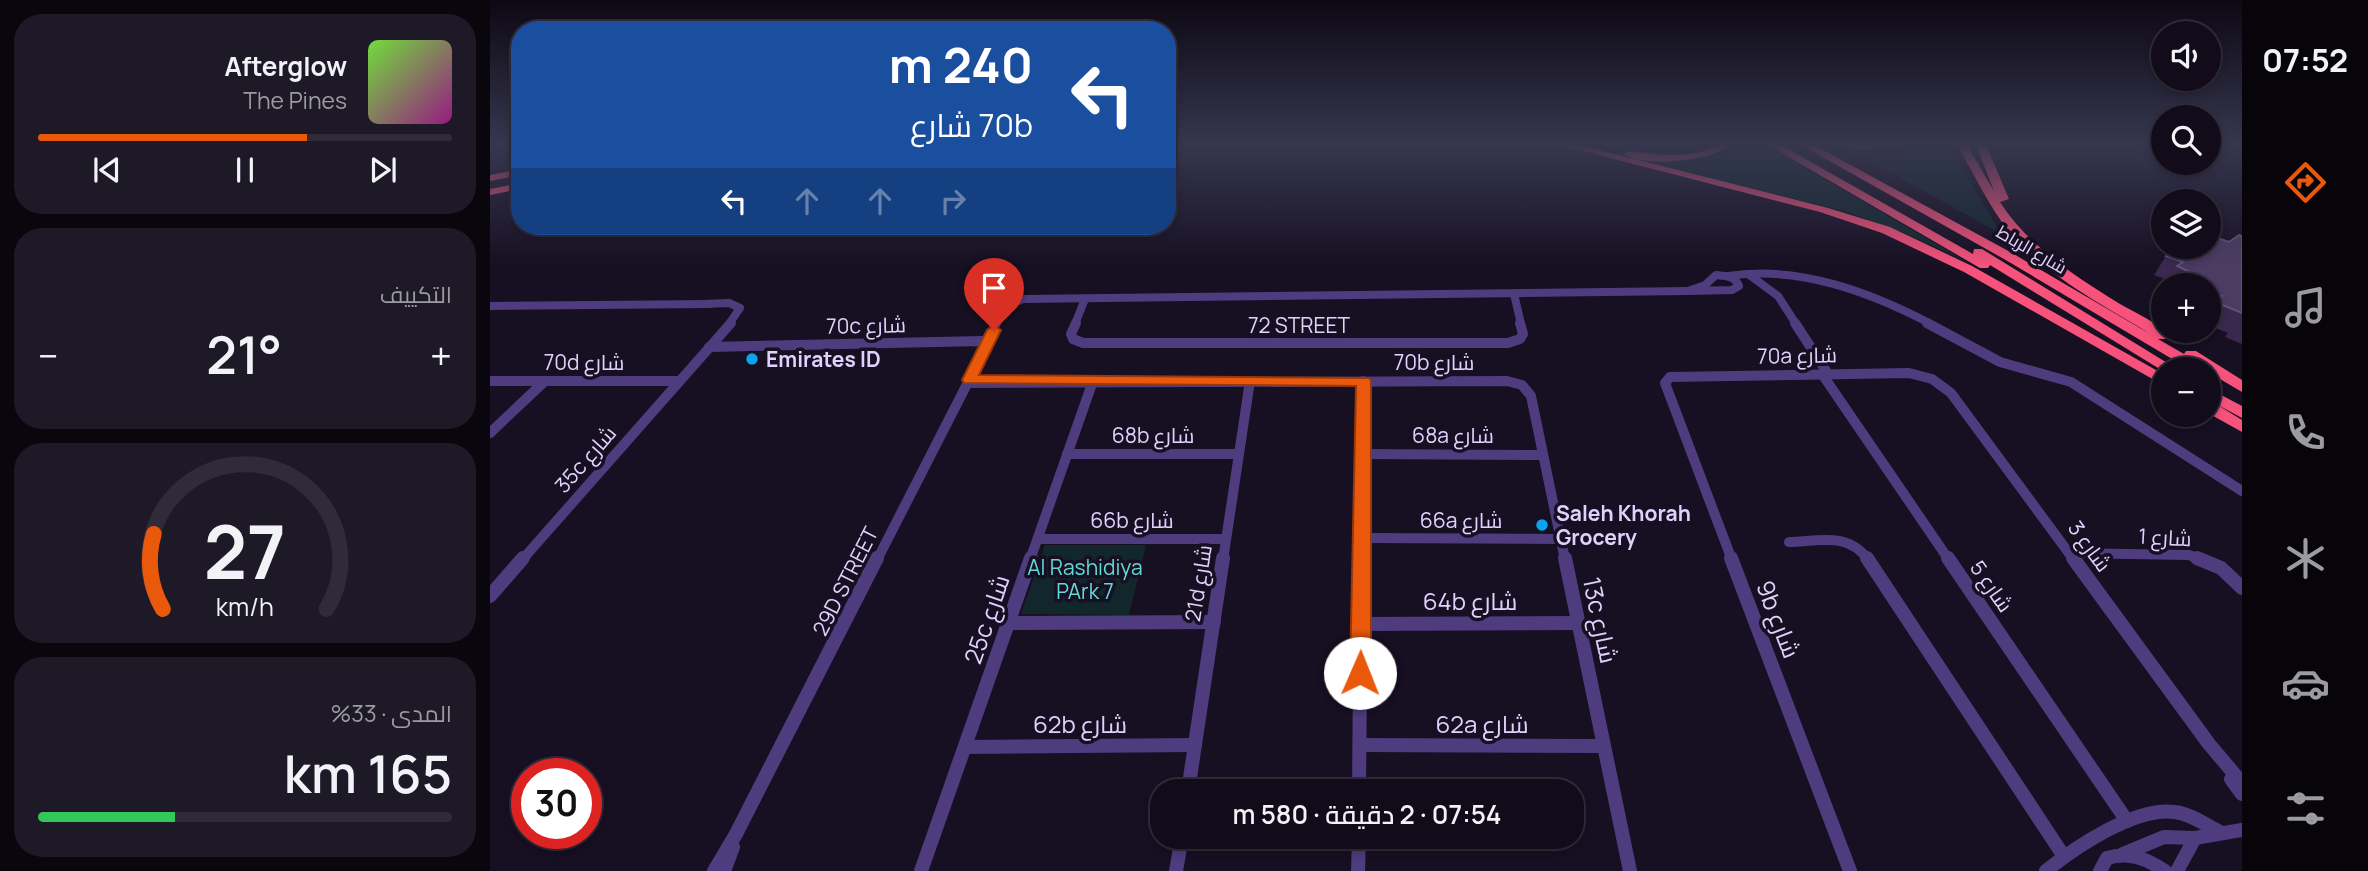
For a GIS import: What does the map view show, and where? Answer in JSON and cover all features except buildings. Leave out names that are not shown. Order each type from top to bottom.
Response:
[{"type":"highway","points":[[1717,186],[1765,195]]},
{"type":"highway","points":[[1728,186],[1855,219],[1926,247],[2151,371]]},
{"type":"highway","points":[[1844,186],[1999,275],[2151,370]]},
{"type":"highway","name":"شارع الرباط","points":[[1861,186],[1988,258],[2151,357]]},
{"type":"highway","name":"شارع الرباط","points":[[1880,186],[2008,256],[2179,357]]},
{"type":"highway","points":[[1985,186],[2018,233],[2077,281],[2242,387]]},
{"type":"highway","points":[[1998,186],[2018,233]]},
{"type":"highway","points":[[490,192],[511,188]]},
{"type":"highway","points":[[2221,383],[2242,395]]},
{"type":"highway","points":[[2221,401],[2242,413]]},
{"type":"highway","points":[[2221,414],[2242,427]]},
{"type":"street","points":[[1688,291],[1705,285],[1713,276],[1747,273],[1807,277],[1882,299],[2000,362],[2064,379],[2242,491]]},
{"type":"street","name":"شارع 5","points":[[1747,273],[1779,296],[1825,374],[2127,821]]},
{"type":"street","points":[[1085,299],[1514,294],[1738,288],[1739,283],[1728,276]]},
{"type":"street","name":"72 STREET","points":[[1085,299],[1071,334],[1073,339],[1083,343],[1508,343],[1520,339],[1523,334],[1514,294]]},
{"type":"street","name":"29D STREET","points":[[736,834],[1002,314],[1014,305],[1033,300],[1085,299]]},
{"type":"street","name":"35c شارع","points":[[490,306],[702,304],[732,308],[734,312],[729,324],[490,596]]},
{"type":"street","name":"70c شارع","points":[[710,345],[982,341],[987,344]]},
{"type":"street","name":"70a شارع","points":[[1665,383],[1678,376],[1909,373],[1932,379]]},
{"type":"street","name":"شارع 3","points":[[1932,379],[1948,388],[2209,744],[2242,783]]},
{"type":"street","name":"70d شارع","points":[[490,381],[679,381]]},
{"type":"street","points":[[490,433],[545,381]]},
{"type":"street","name":"25c شارع","points":[[922,871],[1093,381]]},
{"type":"street","name":"21d شارع","points":[[1190,779],[1250,381]]},
{"type":"street","points":[[1359,779],[1363,381]]},
{"type":"street","name":"70b شارع","points":[[969,382],[1518,383]]},
{"type":"street","name":"13c شارع","points":[[1518,383],[1531,396],[1630,871]]},
{"type":"street","name":"9b شارع","points":[[1665,383],[1850,871]]},
{"type":"street","name":"68b شارع","points":[[1067,454],[1239,454]]},
{"type":"street","name":"68a شارع","points":[[1363,454],[1544,455]]},
{"type":"street","name":"66a شارع","points":[[1362,538],[1561,539]]},
{"type":"street","name":"66b شارع","points":[[1038,539],[1226,539]]},
{"type":"street","points":[[1789,542],[1847,541],[1859,547],[2063,855]]},
{"type":"street","name":"شارع 1","points":[[2071,556],[2118,554],[2197,557],[2221,568],[2242,587]]},
{"type":"street","points":[[1008,623],[1214,622]]},
{"type":"street","name":"64b شارع","points":[[1361,624],[1578,623]]},
{"type":"street","name":"شارع 3","points":[[2209,744],[2217,760],[2242,794]]},
{"type":"street","name":"62b شارع","points":[[965,747],[1195,745]]},
{"type":"street","name":"62a شارع","points":[[1360,745],[1604,746]]},
{"type":"street","points":[[2046,871],[2084,841],[2127,821],[2175,812],[2220,832]]},
{"type":"street","points":[[2100,871],[2108,858],[2164,837],[2194,838],[2242,830]]},
{"type":"street","points":[[714,871],[736,834]]},
{"type":"street","points":[[724,871],[736,834]]},
{"type":"street","points":[[2177,871],[2194,838]]},
{"type":"street","points":[[1177,871],[1180,849]]},
{"type":"street","points":[[1358,871],[1359,849]]},
{"type":"street","points":[[2123,854],[2143,859],[2165,871]]},
{"type":"green space","points":[[1741,186],[1835,186],[1969,263],[1898,230],[1847,212]]},
{"type":"green space","points":[[1914,186],[1972,186],[2001,234]]},
{"type":"green space","name":"Al Rashidiya PArk 7","points":[[1045,545],[1146,545],[1129,615],[1021,614]]},
{"type":"place","name":"Emirates ID","points":[[752,359]]},
{"type":"place","name":"Saleh Khorah Grocery","points":[[1542,525]]},
{"type":"route","points":[[994,330],[970,380],[1363,381],[1360,673]]}]
